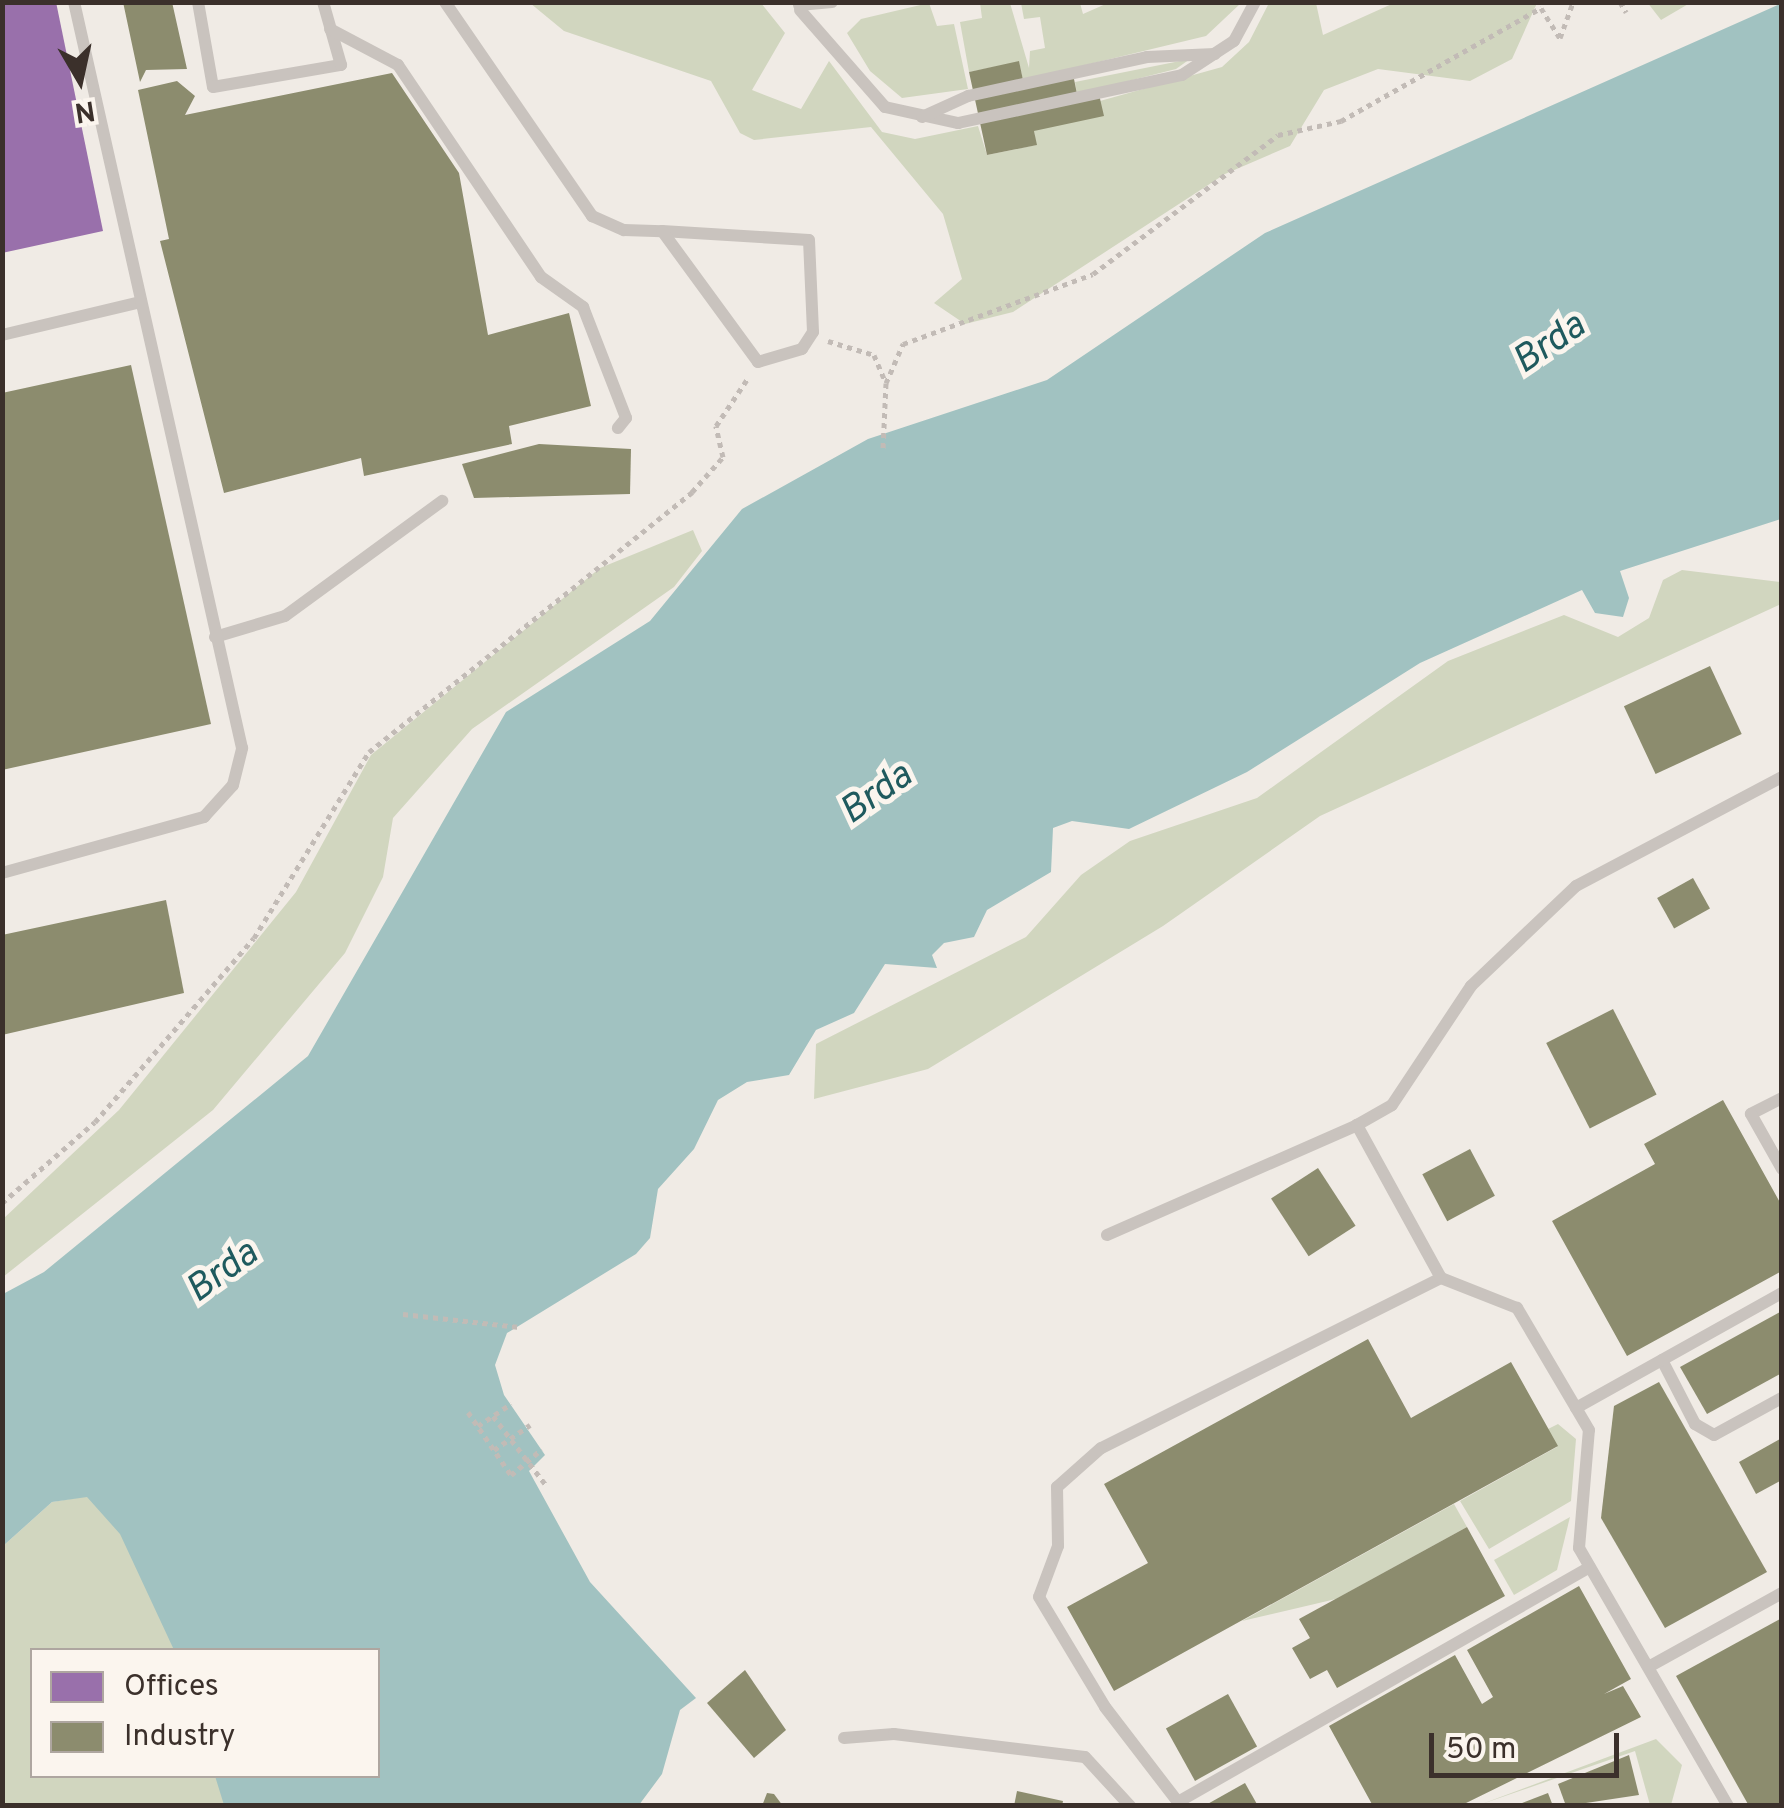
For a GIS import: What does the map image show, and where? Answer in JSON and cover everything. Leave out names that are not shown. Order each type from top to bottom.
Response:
[{"type":"lane","points":[[2,873],[204,817],[233,785],[242,748],[74,2]]},
{"type":"lane","points":[[198,2],[213,87],[341,66],[323,2]]},
{"type":"lane","points":[[445,2],[592,216],[662,231],[810,240],[813,332],[786,360],[758,362],[662,231]]},
{"type":"lane","points":[[799,6],[832,2]]},
{"type":"lane","points":[[799,6],[874,98],[922,118],[958,123],[1151,83],[1215,54],[1245,29],[1255,2]]},
{"type":"lane","points":[[330,28],[398,66],[541,276],[583,308],[626,418],[618,428]]},
{"type":"lane","points":[[922,118],[968,96],[1147,56],[1215,54]]},
{"type":"lane","points":[[2,335],[140,302]]},
{"type":"lane","points":[[215,637],[286,616],[442,502]]},
{"type":"lane","points":[[1107,1235],[1356,1125],[1392,1105],[1471,986],[1576,886],[1782,777]]},
{"type":"lane","points":[[1782,1098],[1751,1114],[1782,1168]]},
{"type":"lane","points":[[1356,1125],[1441,1278],[1517,1308],[1589,1430],[1579,1548],[1652,1665],[1728,1806]]},
{"type":"lane","points":[[1441,1278],[1101,1448],[1057,1487],[1058,1546],[1039,1597],[1105,1707],[1178,1802],[1590,1567]]},
{"type":"lane","points":[[1576,1408],[1782,1293]]},
{"type":"lane","points":[[1662,1360],[1695,1424],[1714,1436],[1782,1398]]},
{"type":"lane","points":[[1652,1665],[1782,1593]]},
{"type":"lane","points":[[844,1738],[894,1734],[1086,1757],[1130,1806]]},
{"type":"path","points":[[883,450],[886,383],[903,344],[1093,274],[1278,135],[1340,121],[1551,2]]},
{"type":"path","points":[[1541,8],[1560,38],[1574,2]]},
{"type":"path","points":[[1620,2],[1626,12]]},
{"type":"path","points":[[813,332],[874,355],[886,383]]},
{"type":"path","points":[[2,1203],[95,1122],[254,938],[369,752],[692,492],[723,457],[716,426],[758,362]]},
{"type":"path","points":[[404,1314],[519,1327]]},
{"type":"path","points":[[478,1426],[511,1404]]},
{"type":"path","points":[[468,1412],[511,1475],[542,1449]]},
{"type":"path","points":[[493,1416],[546,1486]]},
{"type":"path","points":[[494,1450],[530,1424]]},
{"type":"green space","points":[[1647,2],[1690,2],[1690,3],[1661,20]]},
{"type":"green space","points":[[530,3],[761,3],[785,33],[752,90],[801,109],[829,61],[882,132],[915,139],[978,126],[987,155],[1036,145],[1034,131],[1100,101],[1222,67],[1249,42],[1269,3],[1316,3],[1323,35],[1394,3],[1537,3],[1512,59],[1470,81],[1378,69],[1324,90],[1290,146],[1225,174],[1013,312],[965,324],[934,303],[962,279],[943,214],[871,127],[754,140],[740,133],[711,81],[564,31]]},
{"type":"green space","points":[[929,3],[937,26],[954,24],[968,89],[902,98],[870,71],[847,33],[861,19]]},
{"type":"green space","points":[[980,3],[1010,3],[1029,68],[1030,51],[1045,48],[1040,17],[1024,19],[1021,3],[1080,3],[1083,14],[1108,3],[1241,3],[1206,36],[1023,80],[1019,62],[969,72],[960,22],[982,18]]},
{"type":"green space","points":[[1190,59],[1176,69],[1077,94],[1075,82]]},
{"type":"green space","points":[[693,530],[702,551],[674,587],[472,729],[393,818],[383,877],[345,953],[213,1110],[3,1277],[3,1219],[119,1110],[296,892],[371,755],[600,568]]},
{"type":"green space","points":[[1682,570],[1781,582],[1781,604],[1320,816],[1163,926],[928,1069],[814,1099],[816,1044],[1026,937],[1081,875],[1130,841],[1257,798],[1448,661],[1564,615],[1618,637],[1649,618],[1663,580]]},
{"type":"green space","points":[[1558,1424],[1576,1439],[1571,1501],[1489,1549],[1460,1501],[1557,1447],[1548,1429]]},
{"type":"green space","points":[[87,1496],[301,1648],[30,1648],[30,1778],[265,1778],[269,1805],[3,1806],[3,1546],[52,1502]]},
{"type":"green space","points":[[1454,1504],[1467,1527],[1336,1599],[1242,1621]]},
{"type":"green space","points":[[1570,1517],[1557,1570],[1514,1595],[1494,1560]]},
{"type":"green space","points":[[1656,1739],[1682,1765],[1671,1805],[1650,1805],[1635,1751],[1479,1805]]},
{"type":"water","name":"Brda","points":[[1782,3],[1781,519],[1620,571],[1629,598],[1623,617],[1595,613],[1582,590],[1420,663],[1247,772],[1129,829],[1072,821],[1053,828],[1051,872],[987,910],[974,937],[944,943],[932,955],[937,968],[885,964],[854,1013],[816,1030],[789,1075],[747,1082],[718,1100],[694,1149],[658,1189],[650,1238],[636,1254],[507,1333],[495,1365],[504,1395],[545,1455],[529,1471],[590,1582],[696,1698],[680,1710],[662,1774],[639,1805],[224,1805],[216,1778],[380,1778],[380,1648],[173,1648],[120,1534],[87,1497],[52,1502],[3,1546],[3,1294],[44,1272],[308,1056],[506,712],[650,621],[742,509],[868,439],[1047,380],[1265,233]]},
{"type":"building: Offices","points":[[2,2],[56,2],[103,231],[2,253]]},
{"type":"building: Industry","points":[[123,2],[172,2],[187,69],[146,70],[140,82]]},
{"type":"building: Industry","points":[[1019,61],[1023,80],[1072,69],[1077,94],[1098,90],[1104,116],[1034,131],[1037,145],[987,155],[969,72]]},
{"type":"building: Industry","points":[[392,73],[459,173],[488,335],[569,313],[591,406],[509,426],[512,444],[364,476],[361,458],[224,493],[160,241],[169,239],[138,90],[177,81],[195,96],[185,115]]},
{"type":"building: Industry","points":[[131,365],[211,724],[2,770],[2,393]]},
{"type":"building: Industry","points":[[539,444],[631,449],[630,494],[474,498],[462,464]]},
{"type":"building: Industry","points":[[1710,666],[1742,734],[1656,774],[1624,706]]},
{"type":"building: Industry","points":[[1693,878],[1710,909],[1674,928],[1657,898]]},
{"type":"building: Industry","points":[[166,900],[184,993],[2,1035],[2,935]]},
{"type":"building: Industry","points":[[1613,1009],[1657,1095],[1590,1129],[1546,1043]]},
{"type":"building: Industry","points":[[1723,1100],[1782,1206],[1782,1271],[1627,1356],[1552,1221],[1655,1164],[1644,1144]]},
{"type":"building: Industry","points":[[1470,1149],[1495,1196],[1447,1221],[1422,1174]]},
{"type":"building: Industry","points":[[1318,1168],[1356,1226],[1309,1256],[1271,1198]]},
{"type":"building: Industry","points":[[1782,1311],[1782,1373],[1707,1414],[1680,1367]]},
{"type":"building: Industry","points":[[1368,1339],[1411,1418],[1511,1362],[1558,1446],[1114,1691],[1067,1607],[1148,1563],[1104,1484]]},
{"type":"building: Industry","points":[[1659,1382],[1767,1572],[1665,1628],[1601,1518],[1614,1406]]},
{"type":"building: Industry","points":[[1782,1438],[1782,1480],[1756,1494],[1739,1462]]},
{"type":"building: Industry","points":[[1467,1527],[1505,1596],[1337,1688],[1327,1670],[1310,1679],[1292,1648],[1310,1638],[1299,1619]]},
{"type":"building: Industry","points":[[1579,1586],[1631,1679],[1604,1694],[1623,1686],[1641,1717],[1460,1806],[1373,1806],[1329,1726],[1455,1655],[1482,1704],[1493,1697],[1467,1650]]},
{"type":"building: Industry","points":[[1782,1618],[1782,1806],[1749,1806],[1676,1676]]},
{"type":"building: Industry","points":[[745,1670],[786,1730],[754,1758],[707,1703]]},
{"type":"building: Industry","points":[[1228,1694],[1257,1746],[1195,1781],[1166,1728]]},
{"type":"building: Industry","points":[[1629,1755],[1639,1795],[1566,1806],[1558,1784]]},
{"type":"building: Industry","points":[[1245,1783],[1258,1806],[1204,1806]]},
{"type":"building: Industry","points":[[1017,1791],[1063,1801],[1062,1806],[1014,1806]]},
{"type":"building: Industry","points":[[767,1793],[774,1794],[783,1806],[762,1806]]},
{"type":"building: Industry","points":[[1548,1793],[1553,1806],[1517,1806],[1517,1805]]}]
